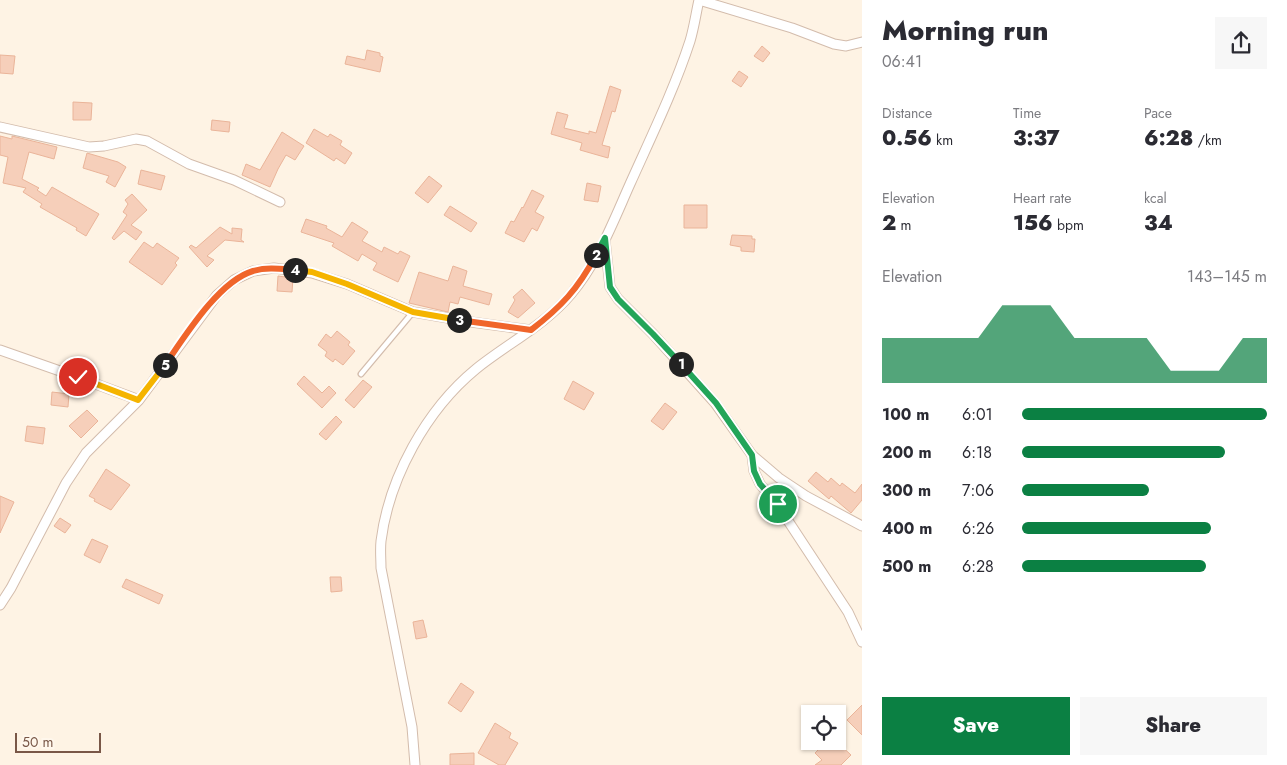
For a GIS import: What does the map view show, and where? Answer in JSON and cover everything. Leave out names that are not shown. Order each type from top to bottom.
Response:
[{"type":"street","points":[[415,765],[412,727],[381,568],[380,544],[393,491],[407,457],[436,411],[456,387],[476,369],[557,309],[572,294],[588,270],[605,238],[672,88],[690,40],[699,0],[792,28],[834,44],[846,46],[862,42]]},
{"type":"street","points":[[0,127],[89,147],[104,146],[136,139],[147,141],[189,164],[234,180],[280,202]]},
{"type":"street","points":[[605,238],[610,287],[618,299],[716,403],[752,455],[806,496],[862,526]]},
{"type":"street","points":[[0,605],[11,588],[66,483],[86,453],[138,400],[217,295],[234,280],[253,272],[274,268],[312,272],[347,284],[413,312],[531,330]]},
{"type":"street","points":[[0,350],[138,400]]},
{"type":"street","points":[[752,455],[754,471],[760,484],[778,504],[848,612],[862,642]]},
{"type":"lane","points":[[361,374],[413,312]]},
{"type":"building","points":[[762,46],[770,53],[763,62],[754,56]]},
{"type":"building","points":[[367,50],[380,53],[380,56],[383,57],[380,72],[345,64],[347,56],[365,60]]},
{"type":"building","points":[[0,55],[15,56],[13,74],[0,73]]},
{"type":"building","points":[[739,71],[748,77],[741,87],[732,81]]},
{"type":"building","points":[[610,86],[621,90],[615,112],[612,111],[602,145],[610,147],[608,158],[580,150],[582,143],[551,134],[557,112],[568,115],[564,128],[589,134],[589,131],[596,133]]},
{"type":"building","points":[[73,102],[92,103],[91,120],[73,120]]},
{"type":"building","points":[[212,120],[230,122],[229,132],[211,130]]},
{"type":"building","points":[[314,129],[328,137],[330,134],[342,141],[340,145],[352,153],[345,164],[336,158],[334,161],[306,143]]},
{"type":"building","points":[[282,132],[304,146],[295,160],[286,155],[270,187],[242,175],[246,164],[260,170]]},
{"type":"building","points":[[0,136],[12,139],[12,136],[57,147],[54,159],[29,152],[22,179],[39,188],[37,190],[46,196],[52,187],[99,214],[86,236],[76,230],[77,228],[40,207],[42,204],[23,192],[26,188],[3,183],[8,157],[0,155]]},
{"type":"building","points":[[87,153],[118,162],[126,167],[115,187],[106,182],[109,176],[83,168]]},
{"type":"building","points":[[141,170],[165,176],[161,190],[138,184]]},
{"type":"building","points":[[429,176],[442,186],[428,203],[415,193]]},
{"type":"building","points":[[587,183],[601,186],[598,202],[584,200]]},
{"type":"building","points":[[532,190],[544,196],[535,212],[544,217],[537,231],[532,228],[524,242],[505,233],[511,221],[514,222],[523,208]]},
{"type":"building","points":[[132,194],[147,210],[131,225],[142,232],[136,240],[124,231],[114,240],[112,238],[127,215],[123,212],[128,204],[125,200]]},
{"type":"building","points":[[684,205],[707,205],[707,228],[684,228]]},
{"type":"building","points":[[450,206],[477,223],[471,232],[444,215]]},
{"type":"building","points":[[306,219],[327,226],[326,228],[342,237],[352,222],[368,232],[362,241],[382,252],[384,247],[398,254],[400,251],[410,256],[398,282],[373,270],[377,263],[362,254],[358,261],[332,246],[334,243],[301,232]]},
{"type":"building","points":[[220,227],[232,234],[232,228],[242,229],[241,240],[244,242],[225,240],[207,256],[214,260],[207,267],[189,247],[191,245],[196,248]]},
{"type":"building","points":[[732,235],[752,236],[752,239],[755,239],[754,252],[741,251],[741,247],[730,245]]},
{"type":"building","points":[[144,242],[153,248],[157,243],[179,258],[175,263],[177,265],[162,285],[129,262]]},
{"type":"building","points":[[453,266],[467,271],[463,286],[492,294],[489,305],[460,297],[458,304],[450,302],[448,312],[409,303],[419,272],[448,281]]},
{"type":"building","points":[[278,276],[293,278],[292,292],[277,291]]},
{"type":"building","points":[[522,289],[535,303],[518,318],[508,312],[515,300],[513,297]]},
{"type":"building","points":[[337,331],[350,342],[348,345],[355,351],[343,365],[335,359],[333,362],[325,356],[327,352],[318,345],[326,334],[331,338]]},
{"type":"building","points":[[304,376],[322,393],[329,386],[336,393],[322,408],[297,384]]},
{"type":"building","points":[[363,380],[372,387],[354,408],[345,400]]},
{"type":"building","points":[[573,381],[594,393],[584,410],[564,399]]},
{"type":"building","points":[[52,392],[69,394],[68,407],[51,405]]},
{"type":"building","points":[[665,403],[677,412],[663,430],[651,421]]},
{"type":"building","points":[[87,410],[98,421],[81,438],[69,426]]},
{"type":"building","points":[[336,416],[342,422],[326,440],[319,434]]},
{"type":"building","points":[[27,426],[45,428],[43,444],[25,441]]},
{"type":"building","points":[[106,469],[130,485],[111,510],[94,501],[95,499],[89,496]]},
{"type":"building","points":[[816,472],[828,482],[831,478],[840,486],[842,483],[855,493],[862,484],[862,500],[851,513],[831,496],[829,499],[808,481]]},
{"type":"building","points":[[0,496],[14,502],[0,533]]},
{"type":"building","points":[[60,518],[71,525],[65,533],[54,526]]},
{"type":"building","points":[[92,539],[108,546],[100,563],[84,555]]},
{"type":"building","points":[[330,577],[341,577],[342,591],[331,592]]},
{"type":"building","points":[[126,579],[163,595],[159,604],[122,587]]},
{"type":"building","points":[[423,620],[427,637],[416,639],[413,622]]},
{"type":"building","points":[[461,683],[474,692],[461,712],[448,703]]},
{"type":"building","points":[[862,705],[862,735],[847,720]]},
{"type":"building","points":[[495,723],[511,733],[509,738],[518,743],[505,765],[499,765],[478,753]]},
{"type":"building","points":[[818,750],[846,750],[851,755],[841,765],[815,765],[822,760],[815,753]]},
{"type":"building","points":[[474,753],[474,765],[450,765],[450,754]]},
{"type":"route","points":[[78,377],[138,400],[217,295],[234,280],[253,272],[274,268],[312,272],[347,284],[413,312],[531,330],[572,294],[588,270],[605,238],[610,287],[618,299],[716,403],[752,455],[754,471],[760,484],[778,504]]}]
